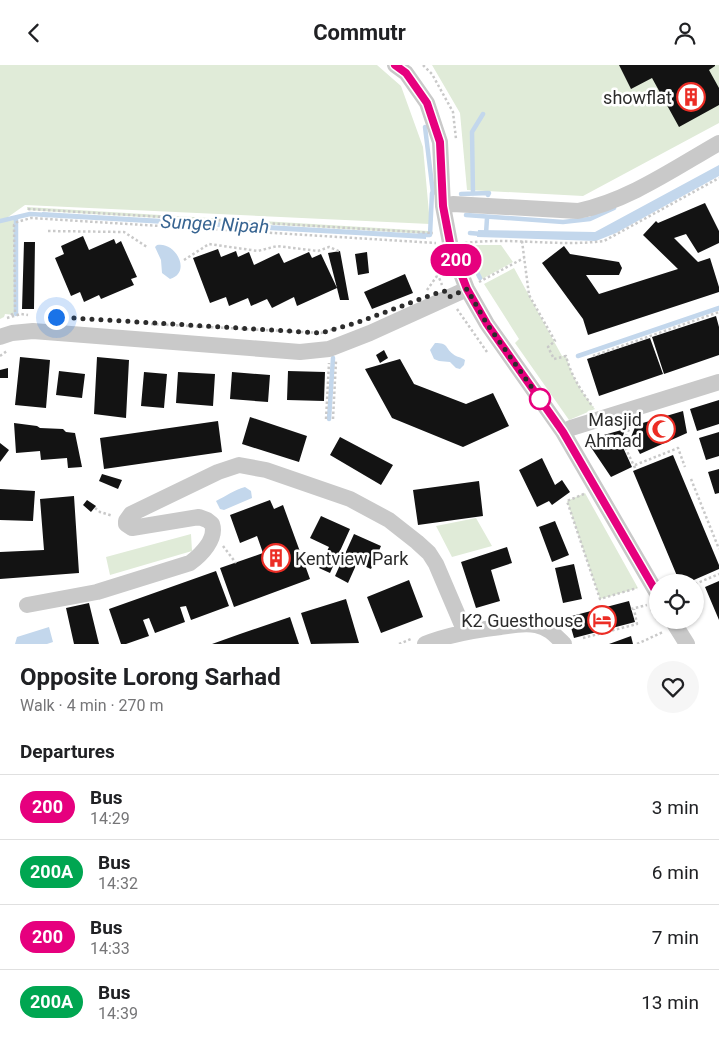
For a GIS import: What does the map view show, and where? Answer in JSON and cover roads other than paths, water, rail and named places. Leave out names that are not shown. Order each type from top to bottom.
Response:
[{"type":"street","points":[[395,65],[406,73],[427,103],[440,142],[443,206],[451,248],[474,285],[487,324],[567,430],[649,599]]},
{"type":"street","points":[[443,206],[453,204],[578,211],[593,208],[630,193],[719,143]]},
{"type":"street","points":[[0,337],[12,333],[33,331],[300,352],[329,349],[370,333],[474,285]]},
{"type":"street","points":[[567,430],[719,382]]},
{"type":"street","points":[[27,605],[97,592],[190,563],[201,555],[211,538],[214,529],[207,520],[199,517],[132,528],[126,524],[126,521],[131,514],[218,472],[239,465],[266,470],[350,499],[389,520],[429,553],[436,564],[465,632]]},
{"type":"street","points":[[425,644],[454,634],[515,625],[537,625],[551,631],[564,644]]},
{"type":"street","points":[[671,629],[687,644]]},
{"type":"water","points":[[719,165],[719,176],[616,233],[596,241],[477,237],[478,230],[595,232]]},
{"type":"water","points":[[42,212],[426,234],[426,239],[42,217]]},
{"type":"water","points":[[157,245],[164,245],[170,248],[179,258],[181,265],[177,276],[170,279],[162,273],[161,260],[155,247]]},
{"type":"water","points":[[435,343],[444,345],[454,355],[465,360],[464,365],[460,369],[450,362],[434,359],[430,350]]},
{"type":"water","points":[[245,487],[251,491],[252,498],[224,510],[220,509],[216,501]]},
{"type":"water","points":[[49,627],[53,642],[47,644],[15,644],[17,637]]},
{"type":"waterway","points":[[473,194],[472,132],[483,114]]},
{"type":"waterway","points":[[425,127],[433,193]]},
{"type":"waterway","points":[[420,235],[430,235],[432,193]]},
{"type":"waterway","points":[[461,194],[489,193],[488,195]]},
{"type":"waterway","points":[[466,215],[563,222],[590,219],[614,208]]},
{"type":"waterway","name":"Sungei Nipah","points":[[0,221],[30,214],[48,215]]},
{"type":"waterway","points":[[16,218],[16,314]]},
{"type":"waterway","points":[[486,234],[487,218]]},
{"type":"waterway","name":"Sungei Nipah","points":[[470,233],[481,234]]},
{"type":"waterway","points":[[464,247],[480,278]]},
{"type":"waterway","points":[[578,356],[719,308]]},
{"type":"waterway","points":[[329,419],[333,358]]},
{"type":"place","name":"showflat","points":[[691,97]]},
{"type":"place","name":"Masjid Ahmad","points":[[661,429]]},
{"type":"place","name":"Kentview Park","points":[[276,558]]},
{"type":"place","name":"K2 Guesthouse","points":[[602,620]]}]
